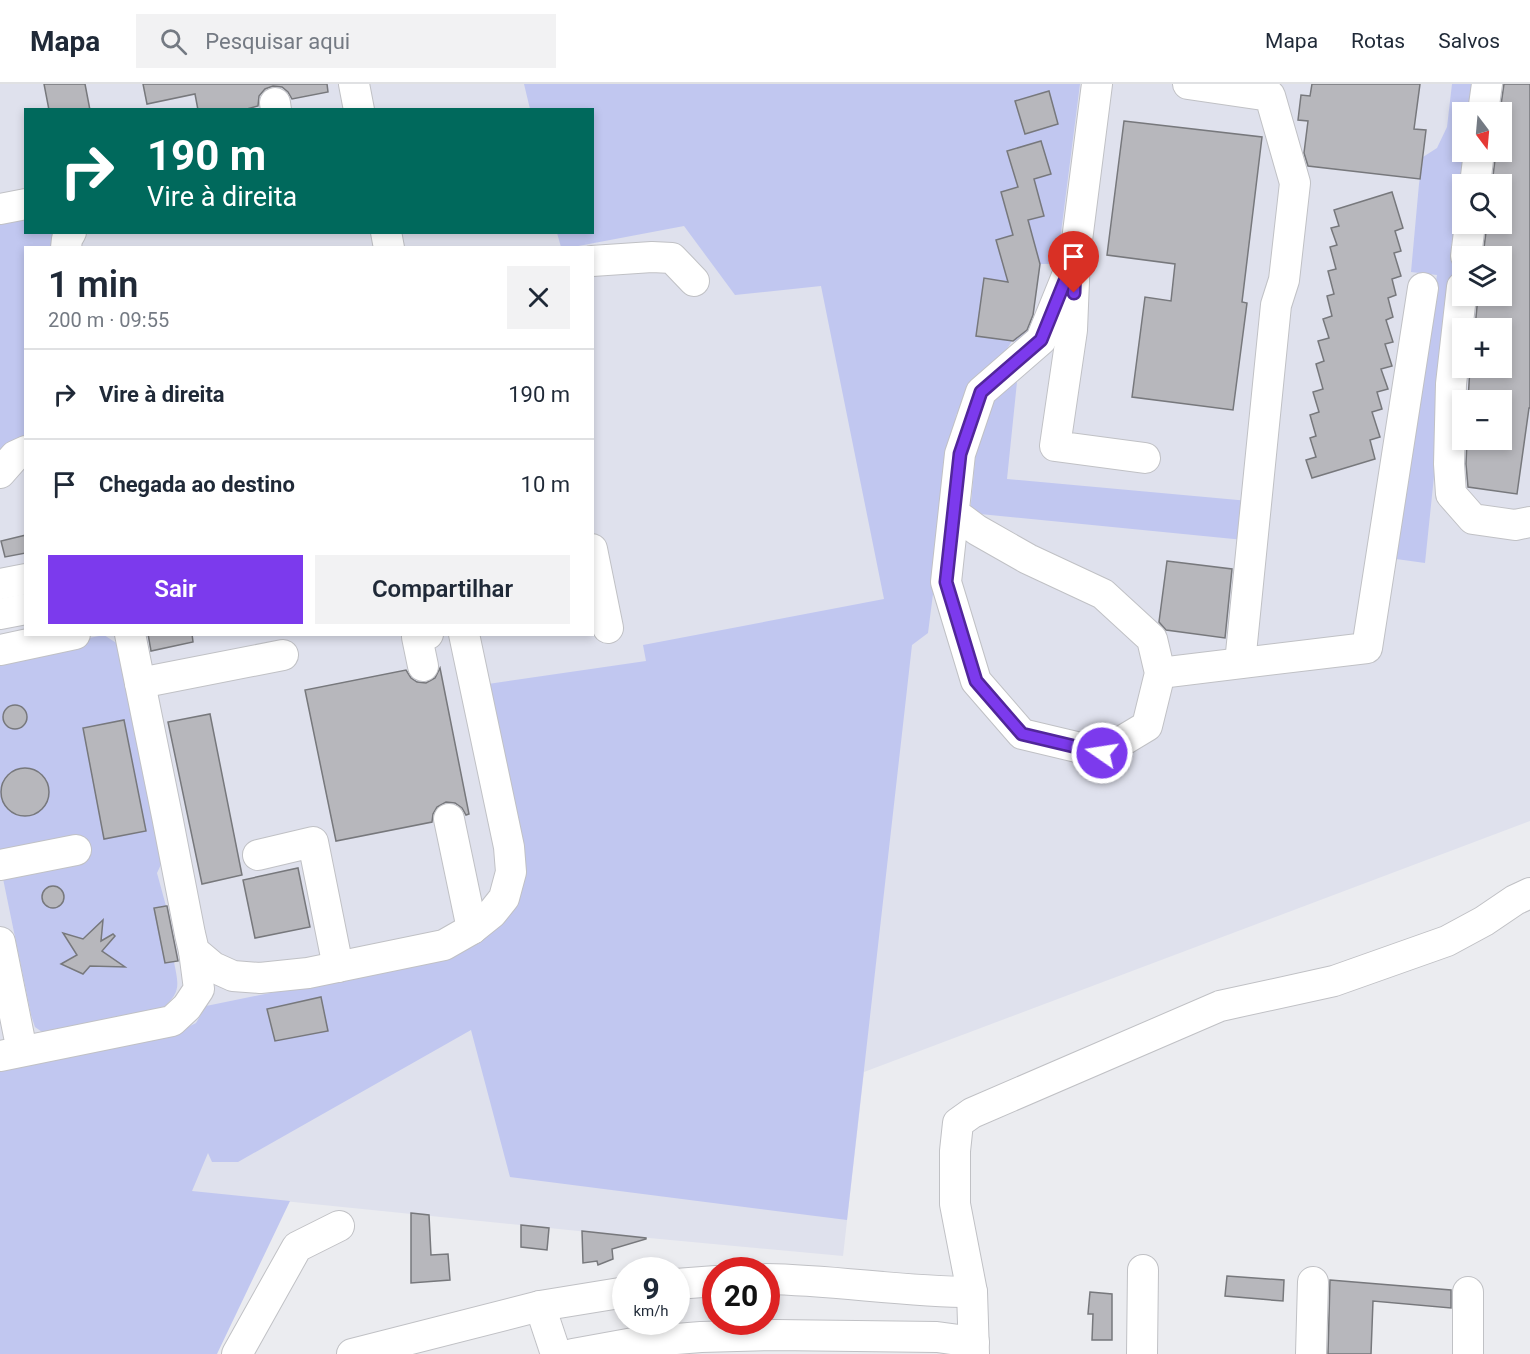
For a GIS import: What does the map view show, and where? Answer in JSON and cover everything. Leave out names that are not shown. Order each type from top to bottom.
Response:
[{"type":"street","points":[[354,84],[359,108]]},
{"type":"street","points":[[1097,84],[1075,256],[1072,330],[1055,446],[1145,458]]},
{"type":"street","points":[[1188,84],[1270,90],[1294,183],[1284,280],[1276,305],[1240,663]]},
{"type":"street","points":[[1484,102],[1487,84]]},
{"type":"street","points":[[0,209],[24,204]]},
{"type":"street","points":[[954,513],[977,530],[1028,559],[1103,594],[1152,639],[1160,673],[1148,726],[1102,753],[1022,734],[976,681],[946,582],[960,454],[981,392],[1041,340],[1075,256]]},
{"type":"street","points":[[594,261],[672,258],[694,281]]},
{"type":"street","points":[[1160,673],[1367,648],[1423,288]]},
{"type":"street","points":[[1460,306],[1451,384],[1449,465],[1451,494],[1473,519],[1515,525],[1530,522]]},
{"type":"street","points":[[0,473],[15,456],[24,452]]},
{"type":"street","points":[[594,558],[610,628]]},
{"type":"street","points":[[0,584],[24,579]]},
{"type":"street","points":[[0,614],[24,609]]},
{"type":"street","points":[[0,633],[24,628]]},
{"type":"street","points":[[0,650],[66,636]]},
{"type":"street","points":[[0,942],[11,1054],[172,1021],[187,1007],[199,989],[194,951],[130,636]]},
{"type":"street","points":[[420,636],[423,666]]},
{"type":"street","points":[[194,951],[213,967],[233,976],[260,978],[308,973],[444,945],[472,929],[492,913],[504,898],[511,872],[510,847],[464,636]]},
{"type":"street","points":[[140,683],[284,655]]},
{"type":"street","points":[[449,819],[472,929]]},
{"type":"street","points":[[258,855],[313,842],[338,967]]},
{"type":"street","points":[[0,865],[76,850]]},
{"type":"street","points":[[573,1354],[639,1342],[701,1337],[775,1335],[937,1337],[974,1348],[972,1292],[955,1204],[954,1152],[958,1123],[972,1113],[1220,1006],[1334,981],[1447,941],[1530,893]]},
{"type":"street","points":[[237,1354],[297,1247],[339,1226]]},
{"type":"street","points":[[1142,1354],[1143,1270]]},
{"type":"street","points":[[780,1279],[940,1292],[972,1292]]},
{"type":"street","points":[[1311,1354],[1313,1282]]},
{"type":"street","points":[[937,1337],[940,1292]]},
{"type":"street","points":[[1468,1292],[1468,1354]]},
{"type":"street","points":[[352,1354],[540,1306],[612,1294]]},
{"type":"street","points":[[540,1306],[556,1354]]},
{"type":"shaded area","points":[[0,84],[1530,84],[1530,821],[864,1072],[843,1256],[0,1172]]},
{"type":"shaded area","points":[[524,84],[1080,84],[1057,264],[1040,264],[1028,343],[1012,341],[998,363],[970,392],[956,415],[928,633],[912,645],[847,1220],[510,1177],[471,1030],[238,1162],[212,1162],[208,1153],[192,1191],[290,1201],[217,1354],[0,1354],[0,1069],[176,1033],[196,1023],[206,1006],[447,957],[516,901],[488,684],[646,661],[643,645],[884,599],[821,286],[735,295],[684,226],[578,246],[561,246],[557,234],[594,234],[594,108],[530,108]]},
{"type":"shaded area","points":[[1452,84],[1476,84],[1474,102],[1452,102],[1452,162],[1466,162],[1464,174],[1452,174],[1452,234],[1459,234],[1458,246],[1452,246],[1452,303],[1425,563],[1389,558],[1437,275],[1411,272],[1419,184],[1423,157],[1437,148],[1447,127]]},
{"type":"shaded area","points":[[24,216],[24,234],[57,234],[53,246],[24,246],[24,439],[0,452],[0,224]]},
{"type":"shaded area","points":[[1017,382],[1007,479],[1249,501],[1244,540],[970,513],[978,429],[985,408],[1002,389]]},
{"type":"shaded area","points":[[99,636],[106,636],[121,646],[164,858],[157,873],[166,906],[155,908],[165,963],[174,962],[177,989],[161,1010],[45,1034],[35,1027],[0,864],[0,656]]},
{"type":"building","points":[[44,84],[85,84],[90,108],[49,108]]},
{"type":"building","points":[[143,84],[327,84],[328,92],[292,99],[282,87],[273,86],[265,89],[259,96],[258,106],[250,108],[198,108],[195,94],[147,104]]},
{"type":"building","points":[[1312,84],[1420,84],[1414,129],[1426,130],[1420,179],[1308,166],[1304,153],[1308,121],[1298,120],[1301,95],[1310,96]]},
{"type":"building","points":[[1504,84],[1530,84],[1530,408],[1517,494],[1468,487],[1466,464],[1467,450],[1512,450],[1512,390],[1469,390],[1469,378],[1512,378],[1512,318],[1476,318],[1477,306],[1512,306],[1512,246],[1484,246],[1486,234],[1512,234],[1512,174],[1493,174],[1495,162],[1512,162],[1512,102],[1501,102]]},
{"type":"building","points":[[1049,91],[1058,124],[1025,134],[1015,101]]},
{"type":"building","points":[[1124,121],[1262,137],[1242,302],[1247,303],[1233,410],[1132,397],[1145,297],[1171,301],[1175,264],[1107,255]]},
{"type":"building","points":[[1041,141],[1051,174],[1034,179],[1044,216],[1028,220],[1040,264],[1033,315],[1027,330],[1013,341],[976,336],[984,278],[1008,282],[996,240],[1013,235],[1001,192],[1018,187],[1007,151]]},
{"type":"building","points":[[1392,192],[1403,228],[1395,231],[1401,251],[1394,253],[1401,276],[1392,279],[1396,295],[1388,298],[1393,317],[1386,320],[1393,342],[1385,344],[1392,366],[1381,369],[1388,389],[1377,392],[1382,409],[1372,412],[1380,437],[1370,440],[1375,459],[1312,478],[1306,460],[1316,457],[1310,438],[1316,436],[1310,415],[1319,412],[1313,392],[1323,389],[1316,364],[1324,361],[1318,341],[1329,338],[1323,319],[1332,316],[1327,296],[1334,294],[1328,271],[1336,269],[1330,247],[1337,245],[1331,228],[1339,226],[1334,210]]},
{"type":"building","points":[[24,535],[24,553],[5,557],[1,541]]},
{"type":"building","points":[[1167,561],[1232,569],[1225,638],[1166,630],[1159,622]]},
{"type":"building","points":[[148,636],[192,636],[193,642],[151,651]]},
{"type":"building","points":[[440,668],[469,814],[466,815],[455,803],[446,802],[437,807],[432,822],[336,841],[305,690],[406,670],[417,682],[426,683],[435,678]]},
{"type":"building","points":[[15,705],[23,709],[27,717],[23,725],[15,729],[7,725],[3,717],[7,709]]},
{"type":"building","points":[[210,714],[242,875],[202,884],[168,722]]},
{"type":"building","points":[[124,720],[146,831],[104,839],[83,728]]},
{"type":"building","points":[[25,768],[42,775],[49,792],[42,809],[25,816],[8,809],[1,792],[8,775]]},
{"type":"building","points":[[298,868],[310,927],[255,938],[243,880]]},
{"type":"building","points":[[49,886],[57,886],[64,893],[64,901],[57,908],[49,908],[42,901],[42,893]]},
{"type":"building","points":[[167,906],[178,961],[165,963],[154,908]]},
{"type":"building","points":[[103,920],[101,941],[113,934],[115,936],[102,951],[125,967],[90,966],[83,974],[61,964],[77,955],[63,933],[83,939]]},
{"type":"building","points":[[321,997],[328,1031],[275,1041],[267,1009]]},
{"type":"building","points":[[411,1213],[429,1215],[431,1255],[448,1254],[450,1280],[411,1283]]},
{"type":"building","points":[[521,1225],[549,1228],[547,1250],[521,1247]]},
{"type":"building","points":[[582,1231],[646,1238],[612,1249],[612,1259],[598,1265],[597,1261],[583,1263]]},
{"type":"building","points":[[1227,1276],[1284,1280],[1283,1301],[1225,1296]]},
{"type":"building","points":[[1330,1280],[1451,1290],[1451,1308],[1373,1301],[1371,1354],[1328,1354]]},
{"type":"building","points":[[1090,1292],[1112,1294],[1112,1340],[1092,1340],[1093,1314],[1088,1314]]},
{"type":"route","points":[[1074,293],[1075,256],[1041,340],[981,392],[960,454],[946,582],[976,681],[1022,734],[1102,753]]}]
